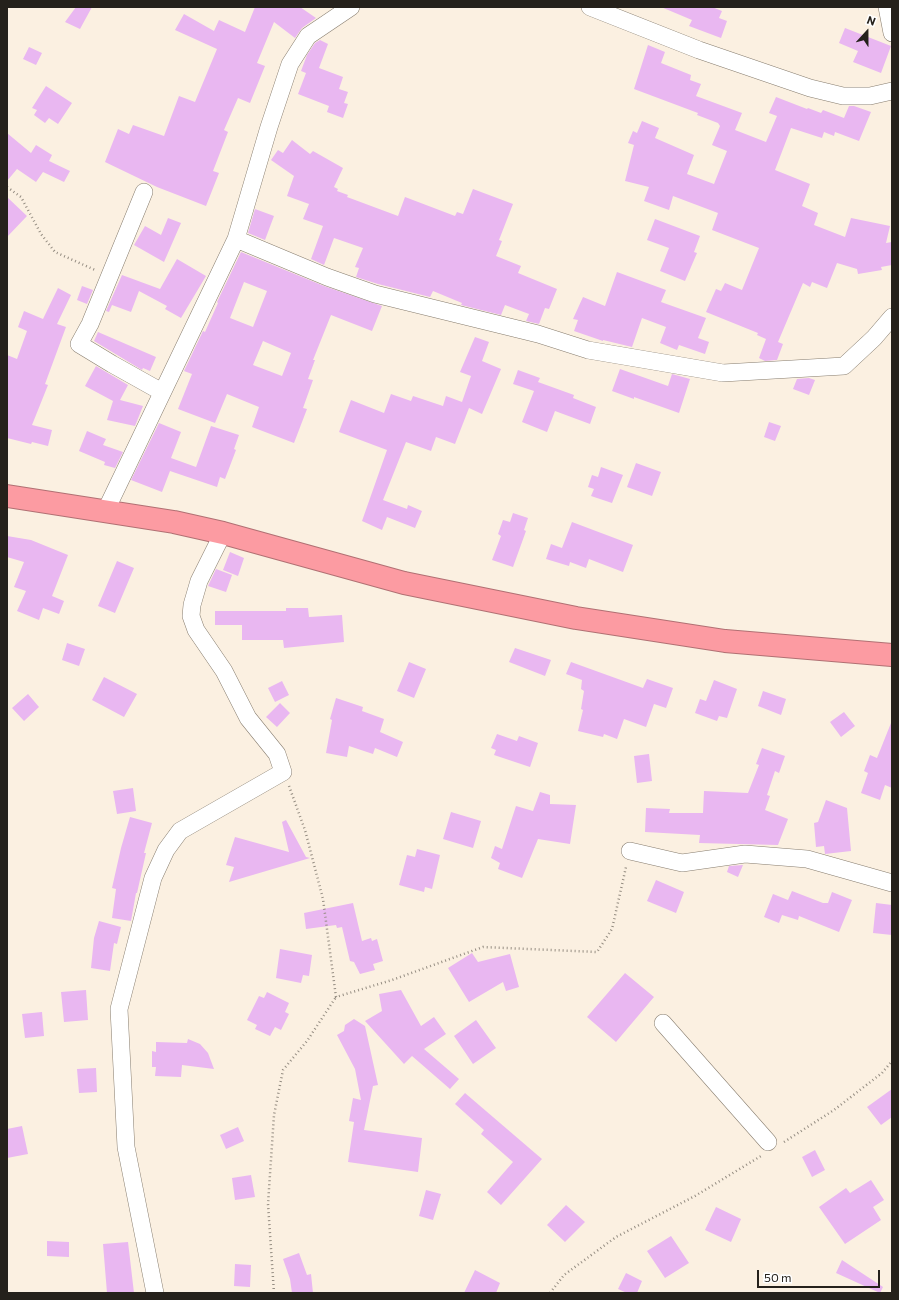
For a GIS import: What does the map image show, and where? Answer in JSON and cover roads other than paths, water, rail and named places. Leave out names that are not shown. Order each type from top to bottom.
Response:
[{"type":"highway","points":[[7,496],[106,510],[174,522],[223,533],[404,583],[576,618],[725,641],[892,656]]},
{"type":"street","points":[[106,510],[183,347],[208,302],[236,239],[269,127],[290,64],[308,36],[334,16],[351,7]]},
{"type":"street","points":[[590,7],[698,50],[810,88],[843,96],[870,96],[892,91]]},
{"type":"street","points":[[887,7],[892,33]]},
{"type":"street","points":[[144,192],[90,324],[79,344],[162,392]]},
{"type":"street","points":[[236,239],[327,277],[375,294],[538,334],[588,350],[723,373],[844,366],[874,338],[892,317]]},
{"type":"street","points":[[155,1293],[126,1147],[119,1009],[153,878],[166,850],[180,831],[283,772],[277,754],[248,718],[224,671],[196,630],[191,616],[192,604],[199,581],[223,533]]},
{"type":"street","points":[[630,851],[682,863],[746,854],[807,859],[892,883]]},
{"type":"street","points":[[663,1023],[772,1146]]}]
